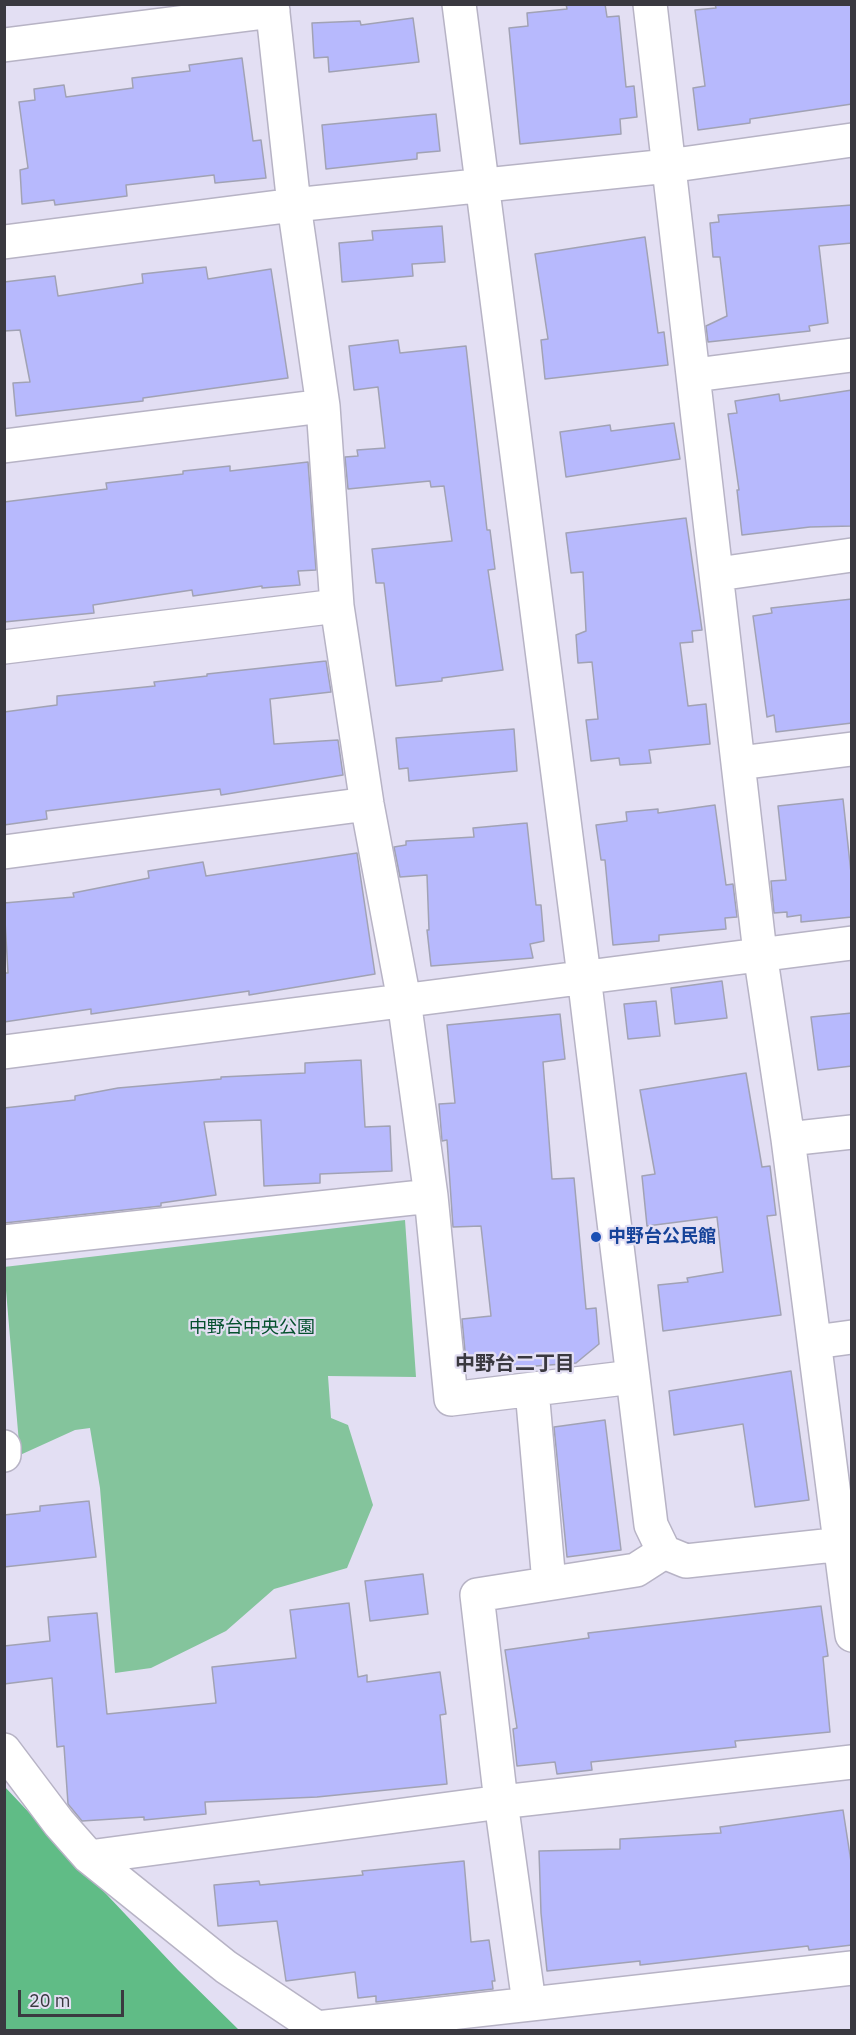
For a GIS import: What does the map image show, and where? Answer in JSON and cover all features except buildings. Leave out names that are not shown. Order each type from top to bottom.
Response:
[{"type":"street","points":[[459,4],[584,976],[651,1525],[664,1552],[686,1561],[846,1544]]},
{"type":"street","points":[[650,4],[740,763],[760,953],[846,1544],[852,1635]]},
{"type":"street","points":[[4,45],[272,8],[294,205],[323,406],[337,606],[367,804],[404,1000],[431,1196],[452,1399],[633,1377]]},
{"type":"street","points":[[4,242],[294,205],[668,166],[852,140]]},
{"type":"street","points":[[694,375],[852,356]]},
{"type":"street","points":[[4,446],[323,406]]},
{"type":"street","points":[[718,574],[852,555]]},
{"type":"street","points":[[4,647],[337,606]]},
{"type":"street","points":[[740,763],[852,749]]},
{"type":"street","points":[[4,852],[367,804]]},
{"type":"street","points":[[4,1052],[760,953],[852,943]]},
{"type":"street","points":[[788,1139],[852,1132]]},
{"type":"street","points":[[4,1242],[431,1196]]},
{"type":"street","points":[[815,1342],[852,1337]]},
{"type":"street","points":[[532,1390],[549,1583]]},
{"type":"street","points":[[4,1446],[4,1455]]},
{"type":"street","points":[[529,2003],[501,1802],[477,1595],[636,1570],[664,1552]]},
{"type":"street","points":[[4,1750],[59,1823],[89,1857],[226,1967],[318,2029],[529,2003],[852,1968]]},
{"type":"street","points":[[89,1857],[501,1802],[852,1761]]},
{"type":"green space","name":"中野台中央公園","points":[[405,1220],[416,1377],[328,1376],[331,1418],[348,1425],[373,1505],[347,1568],[274,1589],[226,1631],[151,1668],[115,1673],[100,1488],[90,1428],[75,1430],[20,1455],[4,1267]]},
{"type":"green space","points":[[4,1786],[178,1970],[239,2030],[5,2030]]},
{"type":"place","name":"中野台公民館","points":[[596,1237]]},
{"type":"district","name":"中野台二丁目","points":[[515,1364]]}]
